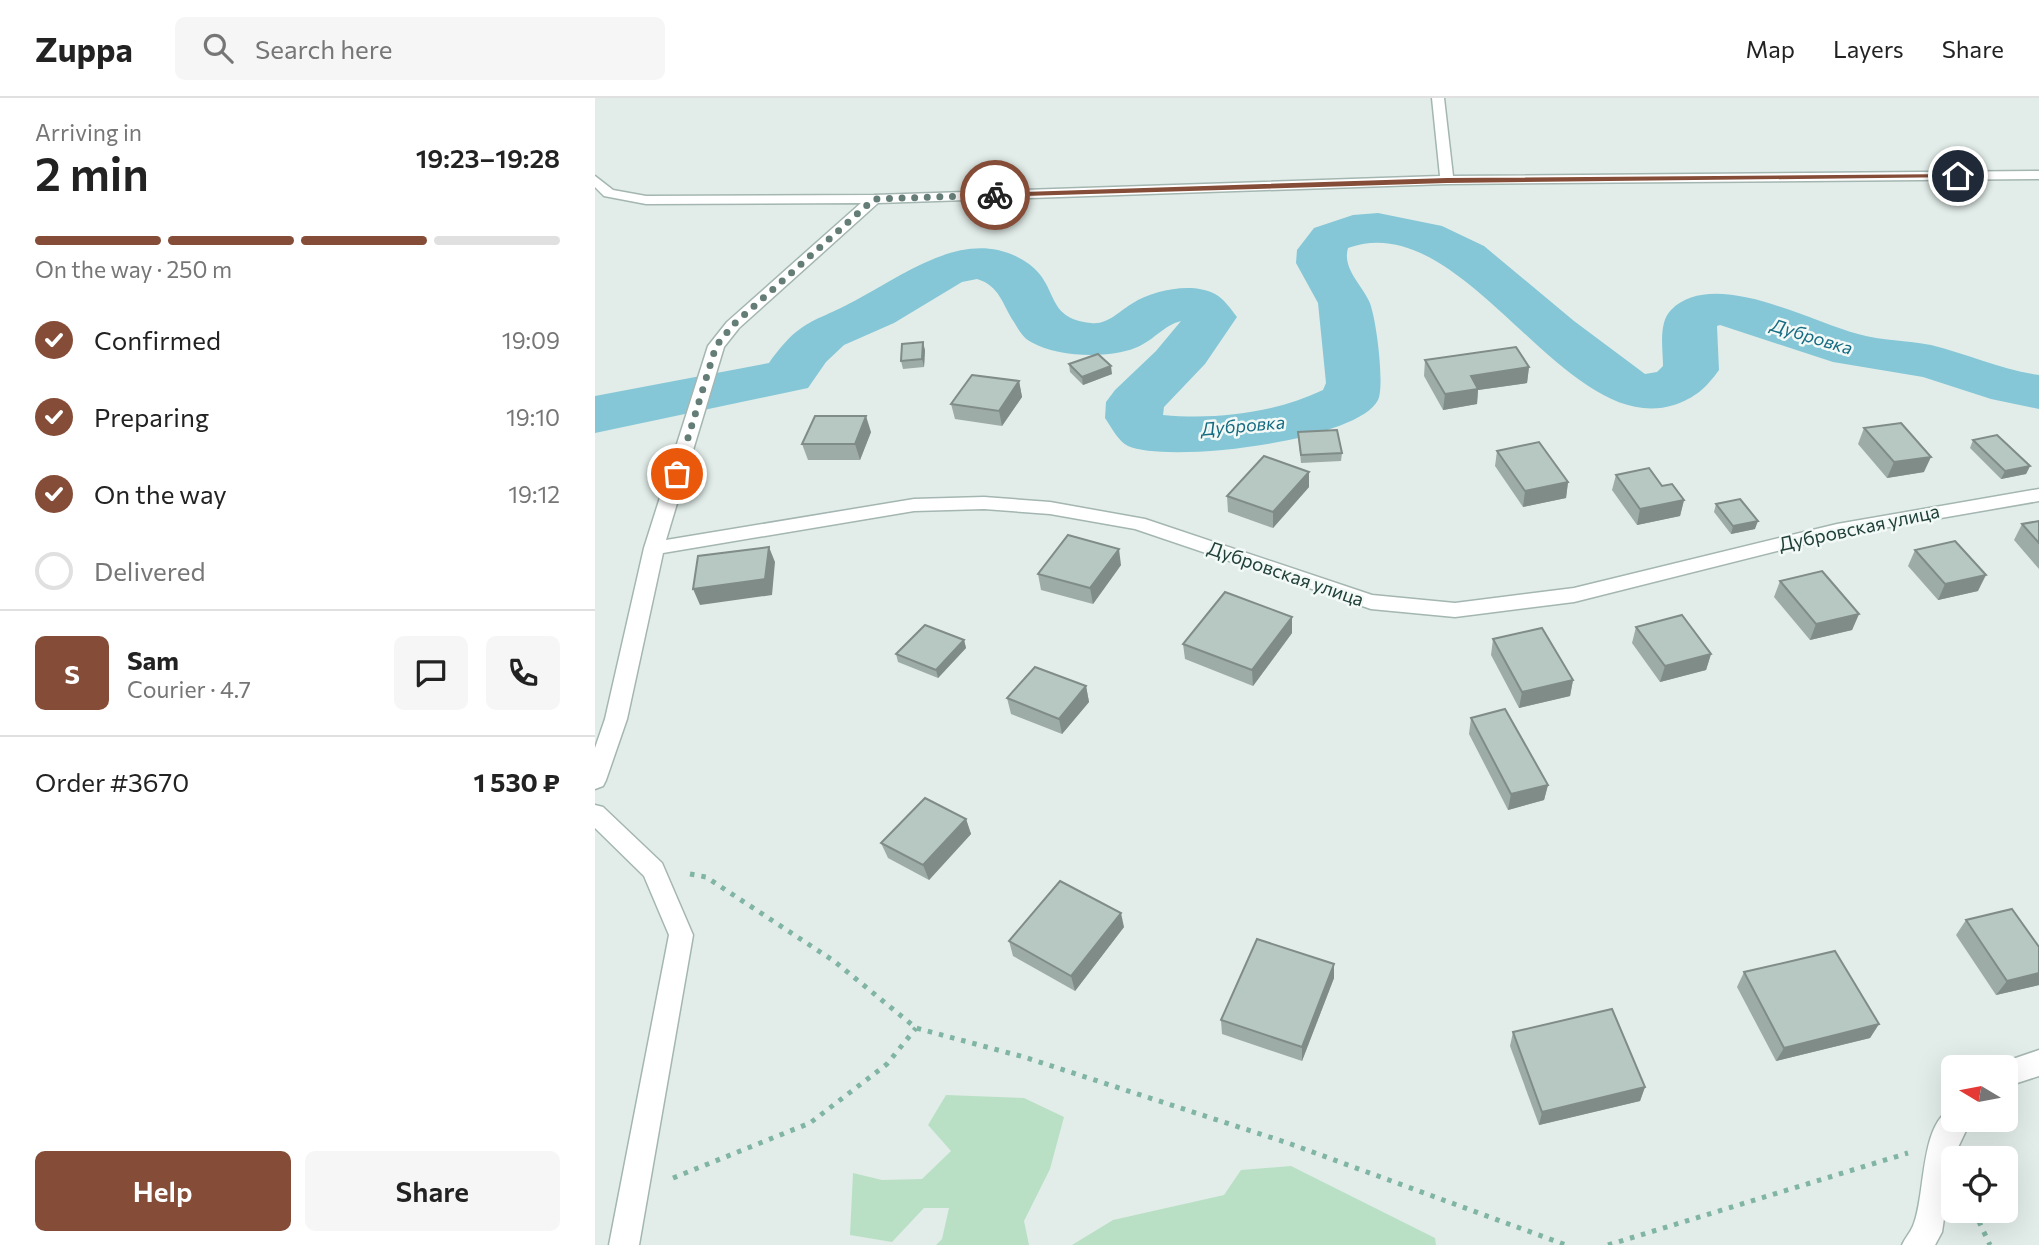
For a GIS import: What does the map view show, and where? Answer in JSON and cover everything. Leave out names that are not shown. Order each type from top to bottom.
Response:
[{"type":"street","points":[[1438,98],[1447,180]]},
{"type":"street","points":[[595,180],[609,193],[646,200],[874,199],[1447,180],[2039,175]]},
{"type":"street","points":[[595,780],[616,719],[654,548],[716,346],[733,325],[874,199]]},
{"type":"street","name":"Дубровская улица","points":[[654,548],[913,505],[984,503],[1037,507],[1137,523],[1371,602],[1455,610],[1574,594],[1837,530],[2039,495]]},
{"type":"street","points":[[595,814],[654,870],[681,935],[624,1245]]},
{"type":"street","points":[[2018,1070],[2039,1063]]},
{"type":"street","points":[[1917,1245],[1927,1232],[1950,1132]]},
{"type":"path","points":[[654,870],[706,877],[834,961],[916,1028],[1024,1056],[1288,1143],[1566,1245]]},
{"type":"path","points":[[633,1194],[810,1123],[887,1064],[916,1028]]},
{"type":"path","points":[[1608,1245],[1947,1132]]},
{"type":"path","points":[[1980,1223],[1990,1245]]},
{"type":"green space","points":[[946,1095],[1024,1098],[1064,1117],[1050,1169],[1024,1221],[1029,1245],[936,1245],[942,1239],[949,1208],[924,1208],[892,1242],[850,1235],[853,1173],[882,1180],[922,1179],[951,1151],[928,1125]]},
{"type":"green space","points":[[1291,1166],[1435,1238],[1436,1245],[1072,1245],[1113,1220],[1224,1195],[1241,1170]]},
{"type":"building","points":[[923,342],[922,359],[901,361],[902,344]]},
{"type":"building","points":[[1516,347],[1529,367],[1471,376],[1478,389],[1445,394],[1425,360]]},
{"type":"building","points":[[1098,354],[1111,366],[1082,377],[1069,364]]},
{"type":"building","points":[[972,375],[1019,381],[999,411],[951,404]]},
{"type":"building","points":[[815,416],[866,416],[855,444],[802,444]]},
{"type":"building","points":[[1901,423],[1931,457],[1894,462],[1864,428]]},
{"type":"building","points":[[1337,430],[1342,453],[1301,455],[1298,432]]},
{"type":"building","points":[[1997,435],[2030,466],[2005,471],[1973,440]]},
{"type":"building","points":[[1539,442],[1568,482],[1525,491],[1497,451]]},
{"type":"building","points":[[1264,456],[1309,472],[1273,512],[1227,496]]},
{"type":"building","points":[[1649,468],[1662,486],[1672,484],[1684,500],[1640,509],[1616,475]]},
{"type":"building","points":[[1740,499],[1758,521],[1733,526],[1716,504]]},
{"type":"building","points":[[2039,521],[2039,543],[2022,524]]},
{"type":"building","points":[[1068,535],[1119,549],[1090,588],[1038,574]]},
{"type":"building","points":[[1955,541],[1986,575],[1945,584],[1915,550]]},
{"type":"building","points":[[769,547],[765,579],[693,589],[698,556]]},
{"type":"building","points":[[1822,571],[1859,614],[1816,624],[1780,581]]},
{"type":"building","points":[[1225,592],[1292,617],[1252,670],[1183,644]]},
{"type":"building","points":[[1682,615],[1711,654],[1665,666],[1636,627]]},
{"type":"building","points":[[925,625],[964,640],[936,670],[896,654]]},
{"type":"building","points":[[1542,628],[1573,680],[1522,692],[1493,639]]},
{"type":"building","points":[[1035,667],[1086,686],[1059,719],[1007,698]]},
{"type":"building","points":[[1505,709],[1548,785],[1511,794],[1471,718]]},
{"type":"building","points":[[925,798],[966,819],[923,865],[881,843]]},
{"type":"building","points":[[1060,881],[1121,913],[1071,976],[1009,941]]},
{"type":"building","points":[[2012,909],[2039,947],[2039,973],[2007,981],[1966,920]]},
{"type":"building","points":[[1257,939],[1334,964],[1302,1047],[1221,1020]]},
{"type":"building","points":[[1835,951],[1879,1024],[1784,1048],[1744,972]]},
{"type":"building","points":[[1612,1009],[1645,1087],[1542,1112],[1513,1032]]},
{"type":"waterway","name":"Дубровка","points":[[595,415],[608,410],[788,376],[807,350],[825,334],[875,311],[944,271],[977,264],[994,266],[1011,275],[1024,291],[1044,326],[1060,334],[1102,340],[1116,337],[1153,313],[1172,305],[1196,305],[1210,317],[1185,352],[1135,402],[1134,418],[1147,433],[1224,432],[1278,425],[1303,419],[1349,400],[1354,383],[1344,303],[1321,263],[1322,250],[1331,238],[1353,230],[1378,228],[1425,236],[1466,257],[1555,332],[1625,386],[1652,393],[1677,384],[1691,370],[1690,321],[1706,311],[1720,310],[1774,323],[1852,350],[1931,362],[1997,384],[2039,392]]},
{"type":"way so far","points":[[677,474],[716,346],[733,325],[874,199],[995,195]]},
{"type":"route","points":[[995,195],[1447,180],[1958,176]]}]
